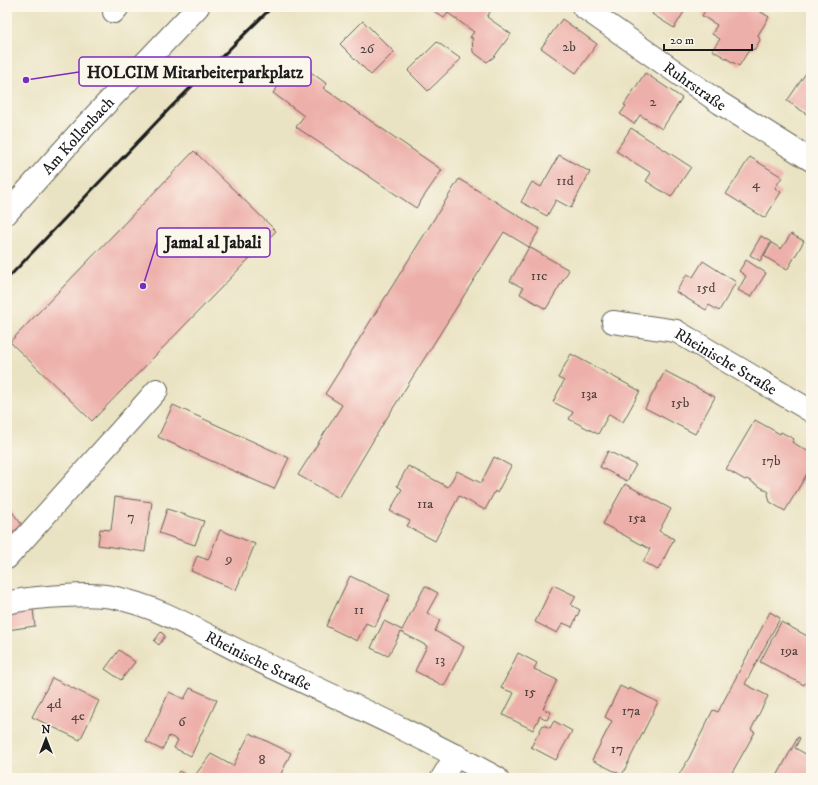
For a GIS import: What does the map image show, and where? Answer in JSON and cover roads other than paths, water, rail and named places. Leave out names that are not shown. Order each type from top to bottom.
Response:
[{"type":"street","name":"Am Kollenbach","points":[[8,208],[198,7]]},
{"type":"street","name":"Ruhrstraße","points":[[583,7],[720,103],[811,160]]},
{"type":"street","name":"Rheinische Straße","points":[[613,322],[676,331],[811,411]]},
{"type":"street","points":[[7,558],[157,390]]},
{"type":"street","name":"Rheinische Straße","points":[[7,603],[26,598],[88,595],[111,597],[144,605],[197,629],[249,656],[456,755],[497,778]]},
{"type":"street","points":[[442,778],[456,755]]},
{"type":"railway","points":[[7,279],[171,107],[272,7]]},
{"type":"place","name":"HOLCIM Mitarbeiterparkplatz","points":[[26,80]]},
{"type":"place","name":"Jamal al Jabali","points":[[143,286]]}]
